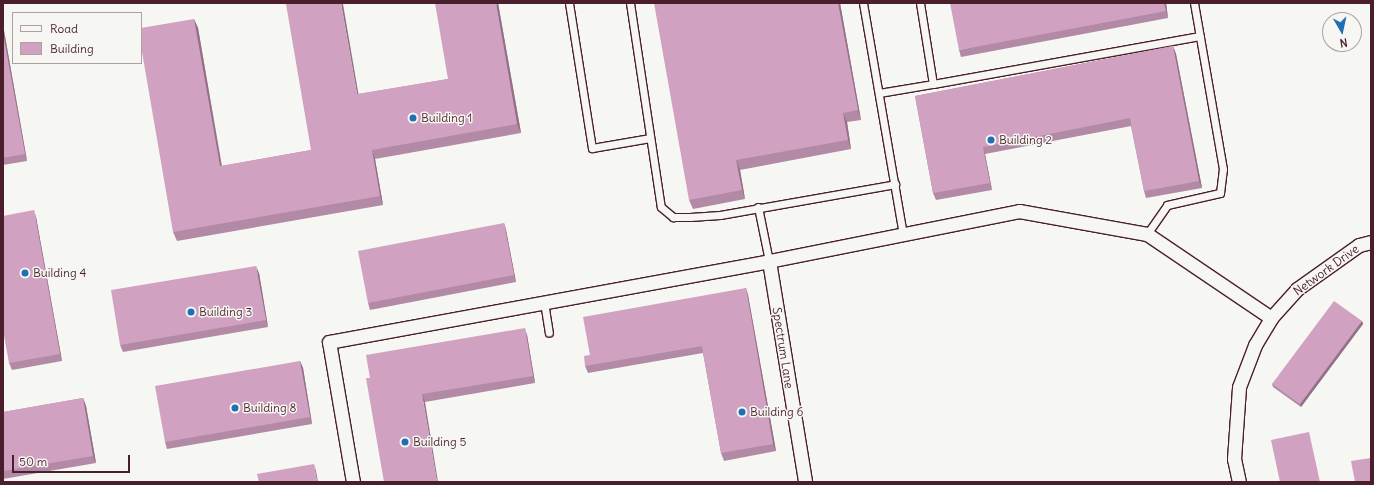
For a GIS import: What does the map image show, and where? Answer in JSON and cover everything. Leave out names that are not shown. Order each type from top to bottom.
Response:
[{"type":"street","points":[[352,482],[329,342],[769,261],[1019,211],[1147,234],[1271,318]]},
{"type":"street","name":"Network Drive","points":[[1239,482],[1234,459],[1239,387],[1255,345],[1271,318],[1297,289],[1358,245],[1371,242]]},
{"type":"street","name":"Spectrum Lane","points":[[769,261],[806,482]]},
{"type":"lane","points":[[569,3],[592,148],[650,138]]},
{"type":"lane","points":[[630,3],[661,207],[673,217],[720,215],[758,207],[895,184]]},
{"type":"lane","points":[[863,3],[903,234]]},
{"type":"lane","points":[[920,3],[934,84]]},
{"type":"lane","points":[[1147,234],[1167,205],[1220,193],[1223,169],[1194,3]]},
{"type":"lane","points":[[878,94],[1200,36]]},
{"type":"lane","points":[[758,207],[769,261]]},
{"type":"lane","points":[[544,302],[549,333]]},
{"type":"building","name":"Building 1","points":[[341,3],[357,94],[448,79],[435,3],[496,3],[517,124],[372,150],[380,196],[173,232],[142,52],[142,28],[194,19],[220,166],[311,150],[286,4]]},
{"type":"building","points":[[654,3],[838,3],[858,110],[843,113],[848,140],[736,160],[742,190],[689,200]]},
{"type":"building","points":[[950,3],[1164,3],[1166,11],[959,50]]},
{"type":"building","points":[[3,33],[25,154],[3,158]]},
{"type":"building","name":"Building 2","points":[[1173,46],[1199,181],[1144,191],[1130,118],[983,147],[990,183],[933,193],[915,96]]},
{"type":"building","name":"Building 4","points":[[34,210],[60,354],[9,363],[3,330],[3,216]]},
{"type":"building","points":[[504,223],[514,275],[368,303],[358,251]]},
{"type":"building","name":"Building 3","points":[[256,266],[266,320],[120,345],[111,290]]},
{"type":"building","name":"Building 6","points":[[746,288],[773,444],[721,453],[702,346],[585,366],[584,356],[590,355],[583,317]]},
{"type":"building","points":[[1334,301],[1362,321],[1300,404],[1272,384]]},
{"type":"building","name":"Building 5","points":[[525,328],[533,376],[422,394],[437,482],[384,482],[366,378],[370,378],[366,355]]},
{"type":"building","name":"Building 8","points":[[300,361],[310,417],[165,442],[155,386]]},
{"type":"building","points":[[83,398],[93,456],[3,471],[3,412]]},
{"type":"building","points":[[1309,432],[1320,482],[1280,482],[1271,440]]},
{"type":"building","points":[[1371,458],[1371,482],[1355,482],[1351,461]]},
{"type":"building","points":[[314,464],[317,482],[259,482],[257,474]]},
{"type":"place","name":"Building 1","points":[[413,118]]},
{"type":"place","name":"Building 2","points":[[991,140]]},
{"type":"place","name":"Building 4","points":[[25,273]]},
{"type":"place","name":"Building 3","points":[[191,312]]},
{"type":"place","name":"Building 8","points":[[235,408]]},
{"type":"place","name":"Building 6","points":[[742,412]]},
{"type":"place","name":"Building 5","points":[[405,442]]}]
